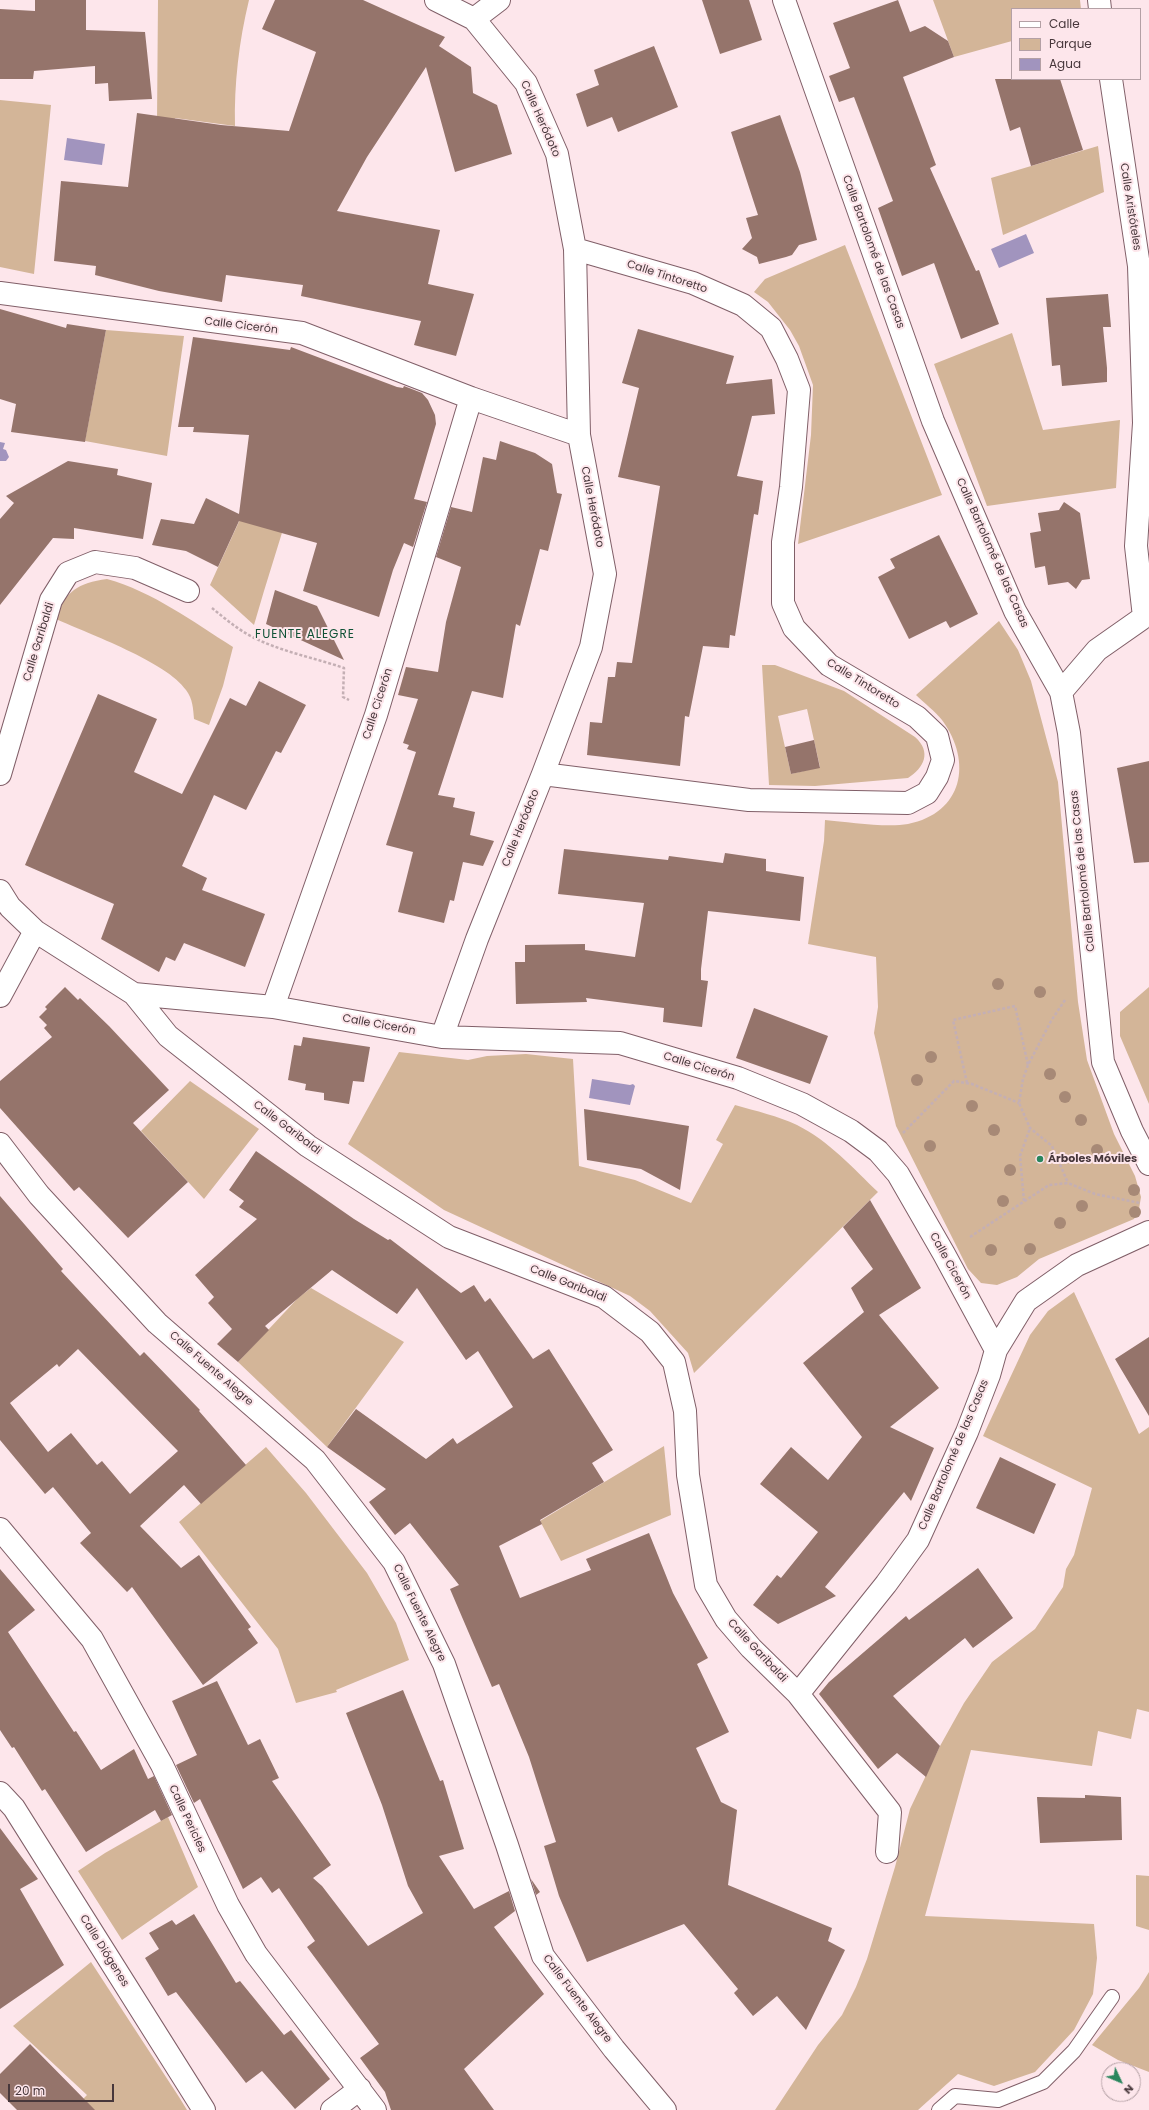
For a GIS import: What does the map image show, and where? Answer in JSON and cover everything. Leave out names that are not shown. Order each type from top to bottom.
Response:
[{"type":"street","name":"Calle Heródoto","points":[[436,0],[474,19],[526,83],[557,154],[575,249],[579,435],[605,574],[591,647],[543,774],[477,939],[442,1037]]},
{"type":"street","points":[[474,19],[499,0]]},
{"type":"street","name":"Calle Bartolomé de las Casas","points":[[784,0],[934,421],[1015,611],[1061,692],[1069,733],[1103,1062],[1132,1131],[1149,1164]]},
{"type":"street","name":"Calle Aristóteles","points":[[1111,80],[1144,264],[1144,423],[1136,546],[1147,618]]},
{"type":"street","name":"Calle Tintoretto","points":[[543,774],[749,800],[908,803],[927,793],[937,777],[943,760],[937,736],[917,717],[829,665],[794,628],[783,603],[784,542],[791,487],[799,390],[787,359],[772,328],[743,305],[693,283],[575,249]]},
{"type":"street","name":"Calle Cicerón","points":[[0,293],[302,333],[471,398],[579,435]]},
{"type":"street","name":"Calle Cicerón","points":[[273,1007],[376,715],[471,398]]},
{"type":"street","name":"Calle Garibaldi","points":[[0,774],[51,600],[68,573],[95,562],[135,568],[188,591]]},
{"type":"street","points":[[1061,692],[1097,650],[1147,618]]},
{"type":"street","name":"Calle Garibaldi","points":[[0,891],[10,907],[35,931],[134,994],[168,1036],[308,1146],[449,1237],[604,1296],[650,1332],[674,1362],[685,1411],[688,1475],[706,1585],[726,1619],[751,1648],[798,1694],[890,1812],[887,1852]]},
{"type":"street","points":[[0,996],[35,931]]},
{"type":"street","name":"Calle Cicerón","points":[[134,994],[273,1007],[442,1037],[620,1043],[738,1078],[802,1104],[851,1131],[878,1151],[898,1174],[944,1254],[996,1350]]},
{"type":"street","name":"Calle Fuente Alegre","points":[[0,1144],[39,1195],[157,1323],[315,1460],[394,1562],[444,1664],[507,1845],[543,1956],[614,2049],[665,2110]]},
{"type":"street","name":"Calle Bartolomé de las Casas","points":[[798,1694],[886,1584],[918,1540],[967,1432],[989,1374],[996,1350],[1026,1301],[1078,1265],[1149,1232]]},
{"type":"street","name":"Calle Pericles","points":[[0,1528],[92,1639],[162,1765],[228,1905],[256,1954],[375,2110]]},
{"type":"street","name":"Calle Diógenes","points":[[0,1793],[14,1808],[204,2110]]},
{"type":"street","points":[[332,2110],[360,2089]]},
{"type":"lane","points":[[939,2110],[954,2096],[998,2100],[1043,2082],[1074,2051],[1112,1997]]},
{"type":"path","points":[[188,591],[247,634],[293,653],[344,668]]},
{"type":"path","points":[[1068,1183],[1052,1146],[1030,1128],[1019,1102],[1023,1080],[1028,1065],[1051,1021],[1067,998],[1095,987]]},
{"type":"path","points":[[967,1083],[953,1020],[1015,1006],[1028,1065]]},
{"type":"path","points":[[878,1151],[901,1135],[954,1081],[967,1083],[1019,1102]]},
{"type":"path","points":[[1024,1201],[1020,1156],[1030,1128]]},
{"type":"path","points":[[944,1254],[1049,1185],[1068,1183],[1095,1194],[1145,1204]]},
{"type":"green space","points":[[158,0],[249,0],[242,31],[238,63],[235,94],[235,126],[175,118],[174,124],[157,121]]},
{"type":"green space","points":[[933,0],[1080,0],[1081,8],[1011,8],[1011,41],[954,57]]},
{"type":"green space","points":[[0,100],[51,105],[34,274],[0,267]]},
{"type":"green space","points":[[1098,146],[1104,192],[1003,235],[991,178]]},
{"type":"green space","points":[[845,245],[942,495],[798,544],[811,435],[813,385],[799,346],[790,330],[768,302],[754,292],[765,279]]},
{"type":"green space","points":[[106,330],[184,336],[167,456],[85,441]]},
{"type":"green space","points":[[1012,333],[1043,430],[1120,420],[1116,488],[987,506],[934,364]]},
{"type":"green space","points":[[295,489],[254,625],[210,585],[242,515]]},
{"type":"green space","points":[[107,579],[140,591],[156,599],[233,647],[223,686],[209,725],[194,719],[192,704],[188,693],[176,680],[162,669],[107,641],[56,619],[68,595],[74,590],[88,583]]},
{"type":"green space","points":[[999,621],[1018,650],[1031,681],[1058,782],[1078,1002],[1087,1060],[1114,1134],[1135,1176],[1141,1197],[1139,1209],[1134,1219],[1039,1259],[1017,1277],[997,1285],[981,1283],[968,1269],[896,1126],[874,1033],[878,1007],[876,957],[808,944],[824,841],[825,820],[878,825],[899,825],[908,824],[927,818],[941,809],[951,797],[957,784],[959,768],[958,752],[952,736],[942,720],[916,695]]},
{"type":"green space","points":[[762,665],[775,665],[844,691],[915,737],[923,748],[924,759],[922,765],[908,778],[815,786],[769,785]],"holes":[[[807,709],[820,767],[791,774],[778,716]]]},
{"type":"green space","points":[[1149,987],[1149,1104],[1120,1036],[1120,1012]]},
{"type":"green space","points":[[399,1052],[468,1060],[487,1056],[526,1054],[573,1059],[579,1166],[635,1180],[691,1203],[723,1144],[716,1140],[735,1105],[782,1119],[809,1131],[830,1147],[878,1192],[694,1373],[688,1353],[650,1311],[630,1296],[444,1210],[348,1144]]},
{"type":"green space","points":[[190,1081],[259,1129],[204,1199],[141,1131]]},
{"type":"green space","points":[[311,1288],[404,1342],[327,1447],[238,1362],[298,1298]]},
{"type":"green space","points":[[1074,1292],[1139,1434],[1149,1427],[1149,1712],[1137,1709],[1131,1739],[1098,1731],[1092,1766],[971,1750],[925,1916],[1094,1924],[1097,1958],[1093,1994],[1074,2030],[1035,2072],[994,2086],[958,2074],[918,2110],[775,2110],[818,2045],[842,2015],[856,1987],[867,1959],[895,1867],[910,1809],[940,1746],[964,1703],[992,1662],[1035,1629],[1063,1587],[1066,1569],[1074,1555],[1092,1488],[983,1436],[1030,1335],[1048,1311]]},
{"type":"green space","points":[[664,1446],[671,1515],[561,1561],[540,1521]]},
{"type":"green space","points":[[266,1447],[306,1493],[367,1573],[396,1623],[409,1660],[336,1690],[337,1692],[296,1703],[278,1649],[179,1522]]},
{"type":"green space","points":[[168,1817],[198,1887],[122,1940],[78,1871],[105,1853]]},
{"type":"green space","points":[[1136,1875],[1149,1876],[1149,1930],[1136,1926]]},
{"type":"green space","points":[[91,1962],[187,2110],[72,2110],[87,2095],[13,2026]]},
{"type":"green space","points":[[1149,1972],[1149,2072],[1141,2069],[1141,2062],[1123,2062],[1092,2045],[1139,1988]]},
{"type":"water","points":[[67,138],[105,144],[102,165],[64,160]]},
{"type":"water","points":[[1026,234],[1034,253],[999,268],[991,249]]},
{"type":"water","points":[[0,442],[5,443],[3,449],[6,450],[9,457],[6,461],[0,461]]},
{"type":"water","points":[[592,1079],[630,1085],[633,1084],[635,1086],[630,1105],[589,1098]]},
{"type":"building","points":[[35,0],[86,0],[86,30],[145,32],[152,99],[109,101],[108,83],[95,84],[95,66],[34,71],[33,79],[0,79],[0,9],[35,11]]},
{"type":"building","points":[[275,0],[363,0],[445,37],[439,46],[471,67],[473,93],[497,105],[512,154],[455,172],[426,67],[367,157],[337,211],[440,230],[428,284],[474,294],[456,356],[414,345],[421,321],[301,296],[303,285],[226,275],[222,302],[159,291],[95,275],[96,266],[54,261],[61,181],[128,187],[137,113],[221,125],[289,131],[316,52],[262,29]]},
{"type":"building","points":[[702,0],[749,0],[762,40],[720,54]]},
{"type":"building","points":[[898,0],[910,32],[925,26],[948,41],[954,57],[903,77],[936,165],[930,168],[976,271],[979,270],[999,324],[961,339],[934,263],[902,276],[878,208],[893,201],[854,97],[839,102],[829,76],[850,68],[833,23]]},
{"type":"building","points":[[654,46],[678,107],[618,132],[612,117],[587,127],[576,94],[599,85],[594,70]]},
{"type":"building","points":[[995,79],[1060,80],[1083,150],[1031,166],[1020,127],[1010,131]]},
{"type":"building","points":[[780,115],[800,172],[817,240],[799,245],[792,255],[759,264],[757,257],[742,249],[752,238],[746,218],[758,215],[731,132]]},
{"type":"building","points":[[1108,294],[1111,327],[1103,327],[1107,382],[1062,386],[1060,365],[1052,366],[1046,298]]},
{"type":"building","points":[[0,309],[66,328],[67,324],[106,330],[85,442],[11,432],[16,404],[0,399]]},
{"type":"building","points":[[638,329],[734,356],[726,384],[772,379],[775,414],[752,416],[737,476],[763,481],[758,515],[754,514],[735,636],[730,635],[729,648],[703,646],[689,717],[685,716],[680,766],[587,755],[590,722],[602,723],[608,677],[615,677],[617,662],[632,663],[660,486],[618,477],[639,388],[622,383]]},
{"type":"building","points":[[193,337],[290,350],[291,347],[397,387],[403,388],[404,386],[422,393],[428,400],[435,415],[436,424],[414,499],[427,502],[413,547],[404,543],[393,570],[379,617],[303,591],[317,543],[239,521],[218,567],[186,551],[152,545],[161,519],[194,524],[206,498],[239,514],[249,435],[193,432],[194,427],[178,427]]},
{"type":"building","points":[[500,441],[535,453],[552,464],[557,493],[562,494],[548,551],[540,549],[520,626],[516,624],[503,698],[472,691],[438,795],[455,798],[453,807],[475,812],[470,835],[494,841],[483,866],[463,862],[454,901],[450,900],[444,923],[398,912],[413,852],[386,845],[416,752],[407,749],[409,745],[403,743],[418,699],[398,695],[406,667],[438,672],[446,622],[461,567],[436,557],[451,507],[472,512],[483,457],[496,460]]},
{"type":"building","points":[[68,461],[118,469],[117,475],[152,483],[143,539],[74,528],[74,539],[53,538],[0,605],[0,519],[14,503],[6,496]]},
{"type":"building","points":[[1064,502],[1080,513],[1090,579],[1082,580],[1076,589],[1068,582],[1048,585],[1045,566],[1035,568],[1030,533],[1041,531],[1038,513],[1059,510]]},
{"type":"building","points":[[939,535],[978,614],[950,628],[946,621],[909,639],[878,577],[895,568],[890,559]]},
{"type":"building","points":[[275,590],[317,606],[344,660],[266,624]]},
{"type":"building","points":[[259,681],[306,705],[281,753],[276,751],[246,810],[214,795],[182,866],[207,878],[202,890],[265,914],[245,967],[184,943],[175,961],[166,957],[159,972],[101,939],[114,904],[25,865],[98,694],[157,719],[134,772],[182,794],[230,698],[246,706]]},
{"type":"building","points":[[814,740],[820,768],[791,774],[785,747]]},
{"type":"building","points":[[1149,761],[1149,862],[1134,863],[1117,768]]},
{"type":"building","points":[[564,849],[668,860],[669,856],[723,863],[725,853],[766,859],[766,871],[804,877],[800,921],[708,911],[701,969],[701,980],[708,981],[702,1027],[663,1022],[664,1008],[586,998],[587,1002],[516,1004],[515,962],[525,962],[525,945],[585,944],[585,950],[635,957],[644,903],[558,894]]},
{"type":"building","points":[[65,987],[78,1000],[80,998],[109,1026],[169,1090],[133,1123],[188,1182],[128,1238],[79,1187],[74,1191],[0,1108],[0,1081],[52,1037],[44,1028],[47,1025],[39,1017],[47,1009],[45,1007]]},
{"type":"building","points":[[754,1008],[828,1036],[810,1084],[736,1058]]},
{"type":"building","points":[[303,1037],[370,1047],[364,1082],[353,1081],[349,1104],[324,1100],[324,1093],[305,1090],[306,1084],[288,1080],[294,1045],[301,1046]]},
{"type":"building","points":[[584,1109],[689,1126],[680,1190],[641,1169],[587,1160]]},
{"type":"building","points":[[256,1151],[354,1219],[388,1240],[390,1239],[461,1293],[474,1285],[485,1302],[490,1298],[533,1359],[549,1349],[613,1450],[592,1463],[604,1482],[540,1520],[542,1524],[499,1546],[520,1598],[591,1570],[586,1559],[649,1533],[673,1593],[708,1658],[697,1664],[729,1732],[696,1748],[721,1802],[737,1810],[728,1885],[832,1928],[828,1941],[845,1950],[806,2030],[777,1996],[753,2016],[734,1993],[738,1989],[684,1924],[587,1962],[559,1896],[544,1846],[556,1842],[529,1757],[499,1684],[492,1687],[450,1589],[459,1585],[410,1523],[395,1535],[369,1502],[386,1489],[327,1447],[356,1409],[426,1459],[453,1438],[457,1444],[513,1407],[478,1351],[466,1360],[417,1288],[397,1314],[332,1270],[265,1326],[269,1330],[238,1362],[217,1344],[232,1329],[208,1303],[214,1297],[195,1275],[257,1219],[239,1207],[244,1201],[229,1190]]},
{"type":"building","points":[[0,1196],[63,1269],[61,1271],[140,1356],[144,1352],[200,1410],[199,1411],[246,1465],[201,1504],[184,1485],[140,1526],[181,1568],[199,1555],[251,1627],[248,1629],[258,1643],[203,1685],[132,1587],[127,1592],[80,1543],[91,1533],[53,1487],[45,1494],[0,1440]],"holes":[[[78,1349],[178,1451],[130,1494],[102,1461],[97,1465],[71,1433],[48,1452],[10,1403],[57,1364],[59,1367]]]},
{"type":"building","points":[[870,1200],[921,1288],[879,1315],[939,1388],[890,1427],[934,1448],[911,1501],[904,1492],[825,1587],[836,1596],[778,1624],[753,1605],[777,1575],[781,1578],[818,1532],[760,1484],[791,1447],[828,1480],[862,1437],[803,1363],[864,1312],[851,1288],[873,1269],[843,1227]]},
{"type":"building","points":[[1149,1337],[1149,1416],[1115,1359]]},
{"type":"building","points":[[1000,1457],[1056,1484],[1034,1534],[976,1508]]},
{"type":"building","points":[[978,1568],[1013,1618],[973,1648],[965,1638],[893,1696],[940,1746],[926,1777],[897,1753],[878,1769],[819,1694],[829,1682],[906,1616],[909,1620]]},
{"type":"building","points":[[0,1569],[35,1610],[8,1632],[74,1732],[76,1731],[101,1770],[134,1749],[148,1779],[154,1776],[172,1815],[161,1821],[155,1810],[86,1852],[45,1789],[42,1791],[14,1747],[12,1748],[0,1730]]},
{"type":"building","points":[[217,1681],[248,1745],[260,1739],[279,1778],[272,1781],[331,1865],[313,1878],[322,1886],[368,1946],[423,1913],[408,1886],[382,1805],[346,1713],[403,1690],[440,1781],[443,1780],[464,1849],[439,1856],[474,1909],[509,1891],[515,1911],[494,1927],[544,1994],[464,2069],[494,2110],[391,2110],[385,2092],[360,2058],[379,2044],[307,1947],[315,1941],[279,1888],[272,1893],[261,1877],[243,1889],[200,1799],[194,1803],[176,1765],[197,1755],[172,1701]]},
{"type":"building","points":[[1085,1795],[1121,1797],[1122,1840],[1040,1843],[1037,1797],[1085,1798]]},
{"type":"building","points":[[0,1828],[38,1879],[20,1889],[64,1965],[0,2009]]},
{"type":"building","points":[[531,1879],[540,1892],[536,1895]]},
{"type":"building","points":[[194,1914],[236,1983],[240,1981],[284,2035],[291,2030],[330,2079],[295,2109],[262,2071],[246,2083],[176,1992],[168,1996],[145,1958],[159,1949],[149,1933],[172,1920],[176,1925]]},
{"type":"building","points":[[30,2044],[95,2110],[17,2110],[0,2093],[0,2074]]},
{"type":"place","name":"Árboles Móviles","points":[[1040,1159]]},
{"type":"district","name":"FUENTE ALEGRE","points":[[305,635]]}]
